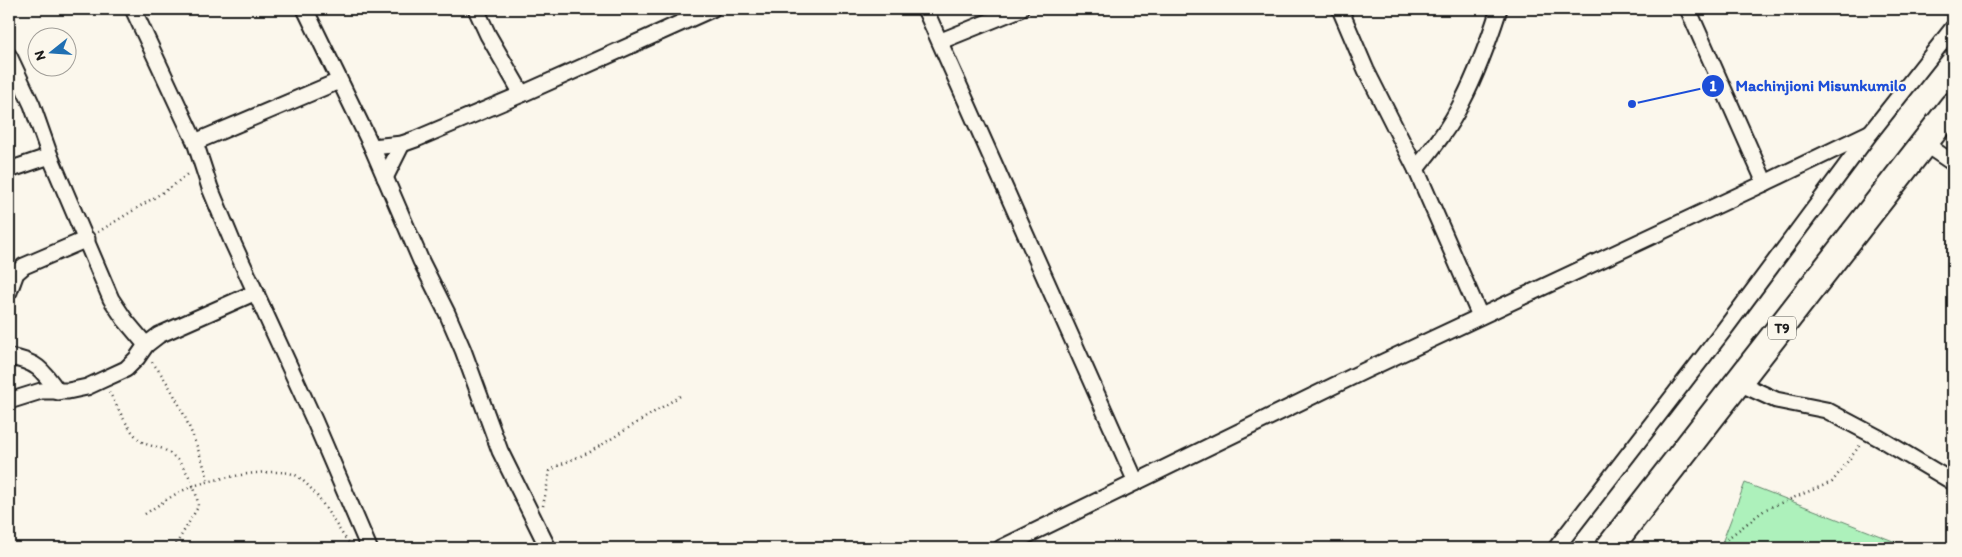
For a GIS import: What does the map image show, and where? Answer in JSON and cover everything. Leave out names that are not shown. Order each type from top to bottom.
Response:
[{"type":"highway","name":"T9","points":[[1610,548],[1926,144],[1953,106]]},
{"type":"street","points":[[133,9],[194,142],[232,241],[319,430],[369,548]]},
{"type":"street","points":[[305,9],[372,147],[463,350],[500,452],[548,548]]},
{"type":"street","points":[[476,9],[488,35],[522,94]]},
{"type":"street","points":[[372,147],[402,144],[522,94],[692,12],[712,9]]},
{"type":"street","points":[[925,9],[1136,482]]},
{"type":"street","points":[[940,41],[1020,9]]},
{"type":"street","points":[[1340,9],[1366,70],[1416,169],[1480,316]]},
{"type":"street","points":[[1416,169],[1442,136],[1462,102],[1499,9]]},
{"type":"street","points":[[1688,9],[1765,183]]},
{"type":"street","points":[[1556,548],[1722,334],[1871,132],[1953,28]]},
{"type":"street","points":[[9,56],[32,105],[50,156],[111,299],[144,348]]},
{"type":"street","points":[[194,142],[339,81]]},
{"type":"street","points":[[1001,548],[1364,371],[1871,132]]},
{"type":"street","points":[[385,178],[402,144]]},
{"type":"street","points":[[1926,144],[1953,163]]},
{"type":"street","points":[[9,170],[50,156]]},
{"type":"street","points":[[9,292],[16,273],[24,266],[87,240]]},
{"type":"street","points":[[9,401],[41,391],[58,392],[87,387],[126,369],[144,348],[159,335],[256,292]]},
{"type":"street","points":[[9,356],[26,360],[38,366],[58,392]]},
{"type":"street","points":[[1739,382],[1776,400],[1826,410],[1868,432],[1953,482]]},
{"type":"path","points":[[87,240],[121,216],[170,188],[201,162]]},
{"type":"path","points":[[144,348],[180,407],[210,481]]},
{"type":"path","points":[[102,380],[135,434],[142,442],[171,453],[182,464],[193,486],[198,500],[198,507],[174,548]]},
{"type":"path","points":[[536,524],[546,497],[547,479],[550,472],[558,466],[590,452],[680,396]]},
{"type":"path","points":[[1715,548],[1766,509],[1832,482],[1868,432]]},
{"type":"path","points":[[145,514],[176,493],[193,486],[243,474],[287,472],[296,476],[310,488],[326,507],[354,548]]},
{"type":"green space","points":[[1745,483],[1911,548],[1720,548]]},
{"type":"place","name":"Machinjioni Misunkumilo","points":[[1632,104]]}]
